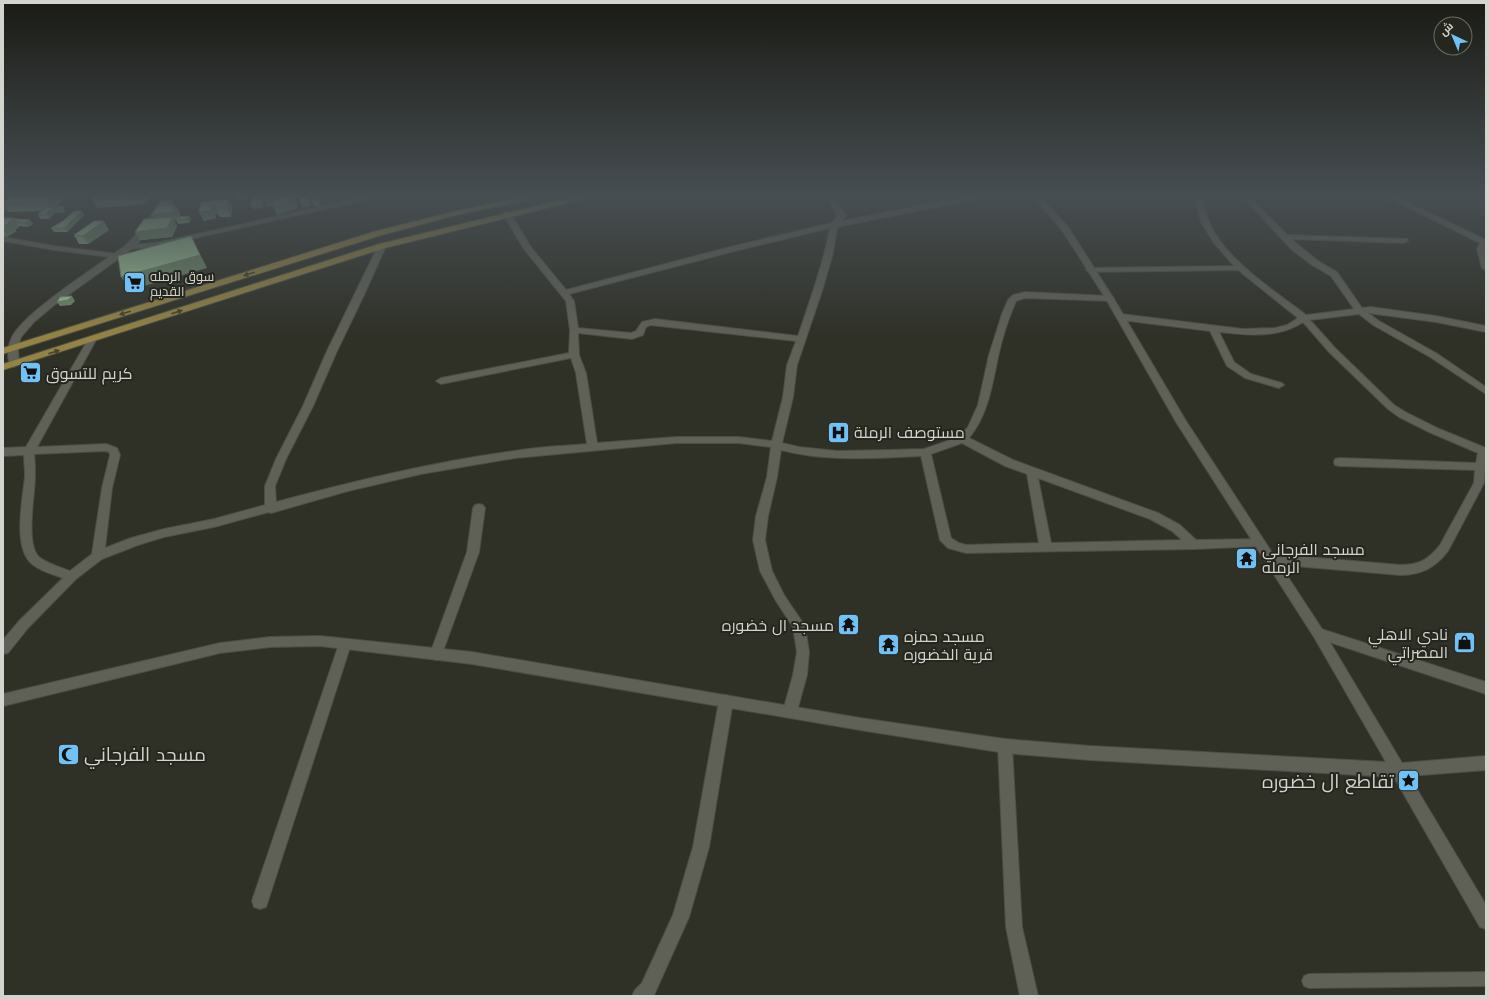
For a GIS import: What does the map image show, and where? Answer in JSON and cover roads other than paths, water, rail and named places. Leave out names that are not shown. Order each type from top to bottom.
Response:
[{"type":"main road","points":[[3,351],[345,244]]},
{"type":"main road","points":[[3,367],[92,340],[273,280],[391,244]]},
{"type":"street","points":[[29,244],[118,256]]},
{"type":"street","points":[[14,364],[13,348],[17,336],[36,316],[50,304],[129,248],[133,244]]},
{"type":"street","points":[[129,248],[162,244]]},
{"type":"street","points":[[525,244],[570,301],[574,330],[574,354],[581,373],[592,447]]},
{"type":"street","points":[[565,293],[757,244]]},
{"type":"street","points":[[790,711],[800,676],[803,652],[799,626],[780,598],[766,571],[759,540],[762,516],[772,476],[776,445],[784,419],[792,365],[818,291],[831,244]]},
{"type":"street","points":[[1074,244],[1121,317],[1181,422],[1318,633],[1486,921]]},
{"type":"street","points":[[1219,244],[1240,268],[1304,318],[1332,350],[1391,407],[1433,430],[1484,452],[1479,484],[1444,548],[1437,557],[1421,568],[1400,570],[1271,559]]},
{"type":"street","points":[[1291,244],[1314,263],[1334,274],[1359,310],[1376,323],[1433,355],[1486,391]]},
{"type":"street","points":[[1484,244],[1481,249],[1486,268]]},
{"type":"street","points":[[271,509],[270,486],[280,459],[308,406],[332,351],[360,295],[382,246]]},
{"type":"street","points":[[1090,270],[1240,268]]},
{"type":"street","points":[[3,649],[24,624],[72,576],[98,556],[142,539],[271,509],[348,487],[421,470],[515,454],[684,440],[739,440],[764,442],[799,451],[837,454],[925,452],[963,439],[972,428],[983,405],[994,355],[1006,314],[1012,300],[1016,297],[1025,295],[1110,300]]},
{"type":"street","points":[[1121,317],[1212,328],[1262,332],[1275,331],[1290,327],[1304,318],[1359,310],[1381,311],[1486,329]]},
{"type":"street","points":[[574,330],[632,336],[640,333],[642,326],[645,324],[655,322],[800,339]]},
{"type":"street","points":[[1212,328],[1230,364],[1248,376],[1279,385]]},
{"type":"street","points":[[72,576],[51,569],[35,560],[28,550],[26,527],[30,475],[29,452],[92,340]]},
{"type":"street","points":[[441,381],[574,354]]},
{"type":"street","points":[[963,439],[999,459],[1154,516],[1176,528],[1194,544]]},
{"type":"street","points":[[3,452],[29,452],[106,447],[113,450],[115,455],[107,488],[98,556]]},
{"type":"street","points":[[925,452],[946,540],[949,544],[966,549],[1259,543]]},
{"type":"street","points":[[1339,462],[1481,467]]},
{"type":"street","points":[[1032,472],[1036,502],[1046,548]]},
{"type":"street","points":[[436,654],[473,552],[479,508]]},
{"type":"street","points":[[1318,633],[1486,688]]},
{"type":"street","points":[[3,700],[220,648],[270,642],[320,641],[472,658],[860,724],[1005,746],[1098,753],[1399,770],[1486,763]]},
{"type":"street","points":[[260,901],[345,644]]},
{"type":"street","points":[[641,996],[648,989],[681,917],[701,847],[726,701]]},
{"type":"street","points":[[1005,746],[1014,927],[1029,996]]},
{"type":"lane","points":[[1309,981],[1486,979]]},
{"type":"place","name":"سوق الرمله القديم","points":[[135,283]]},
{"type":"place","name":"كريم للتسوق","points":[[31,373]]},
{"type":"place","name":"مستوصف الرملة","points":[[839,432]]},
{"type":"place","name":"مسجد الفرجاني الرمله","points":[[1247,558]]},
{"type":"place","name":"مسجد ال خضوره","points":[[849,625]]},
{"type":"place","name":"نادي الاهلي المصراتي","points":[[1464,643]]},
{"type":"place","name":"مسجد حمزه قرية الخضوره","points":[[889,645]]},
{"type":"place","name":"مسجد الفرجاني","points":[[68,754]]},
{"type":"place","name":"تقاطع ال خضوره","points":[[1409,781]]}]
